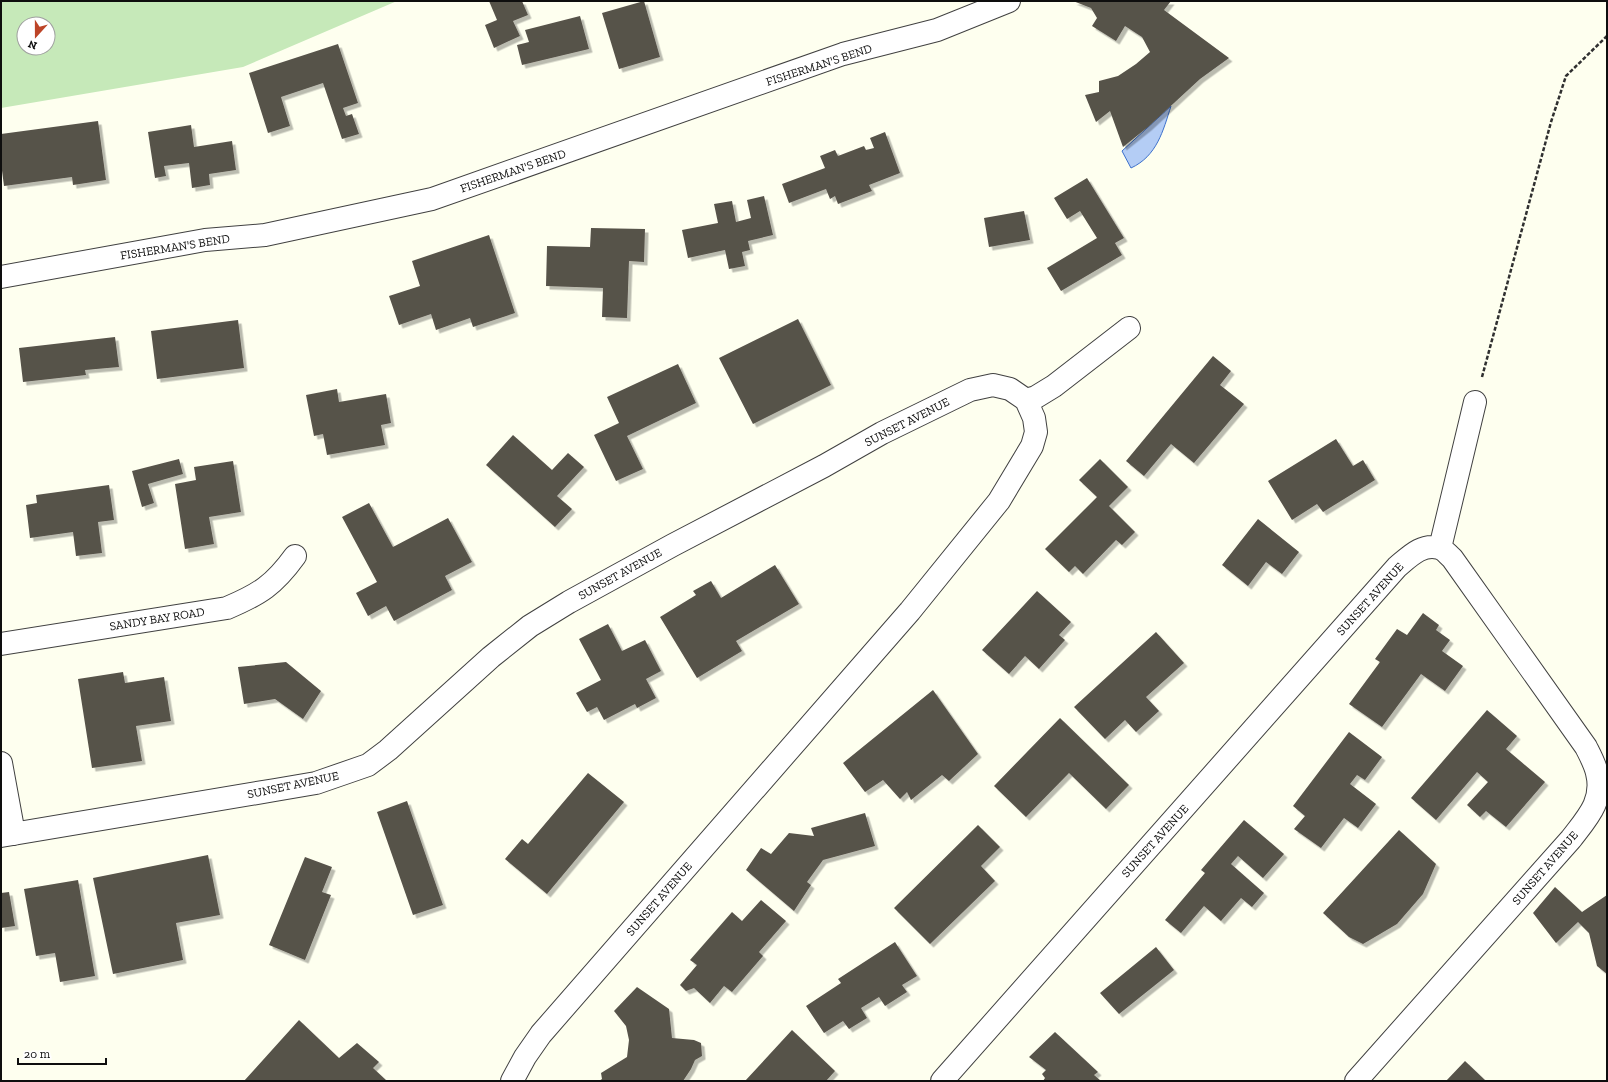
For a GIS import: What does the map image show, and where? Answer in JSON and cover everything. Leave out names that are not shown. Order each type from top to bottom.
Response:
[{"type":"street","name":"FISHERMAN'S BEND","points":[[1,277],[205,240],[265,235],[432,199],[843,54],[937,30],[1009,1]]},
{"type":"street","points":[[1026,400],[1036,397],[1054,386],[1129,328]]},
{"type":"street","name":"SUNSET AVENUE","points":[[8,835],[275,790],[316,782],[368,765],[388,750],[491,657],[530,626],[576,598],[882,434],[970,390],[994,384],[1010,389],[1026,400],[1034,418],[1036,432],[1032,446],[999,501],[905,617],[541,1034],[513,1076],[512,1081]]},
{"type":"street","points":[[1440,548],[1475,402]]},
{"type":"street","name":"SUNSET AVENUE","points":[[942,1081],[1397,567],[1412,554],[1427,547],[1440,548],[1452,558],[1586,747],[1597,772],[1600,790],[1593,809],[1571,839],[1356,1081]]},
{"type":"street","name":"SANDY BAY ROAD","points":[[1,644],[227,608],[251,598],[267,588],[283,573],[295,556]]},
{"type":"street","points":[[1,763],[8,835]]},
{"type":"path","points":[[1475,402],[1549,129],[1566,76],[1607,36]]},
{"type":"green space","points":[[1,1],[397,1],[243,67],[1,108]]},
{"type":"water","points":[[1171,106],[1162,133],[1153,150],[1140,163],[1131,168],[1122,151]]},
{"type":"building","points":[[489,1],[522,1],[528,15],[513,21],[520,36],[494,48],[485,25],[497,20]]},
{"type":"building","points":[[644,1],[660,57],[619,69],[602,13]]},
{"type":"building","points":[[1073,1],[1171,1],[1164,10],[1229,58],[1200,79],[1148,127],[1123,147],[1110,111],[1096,122],[1085,95],[1099,92],[1099,81],[1118,76],[1150,52],[1142,37],[1125,26],[1116,41],[1092,26],[1097,18],[1091,8]]},
{"type":"building","points":[[580,16],[589,49],[522,65],[517,45],[529,42],[525,30]]},
{"type":"building","points":[[338,44],[358,103],[343,108],[346,116],[352,114],[359,134],[342,139],[323,83],[281,97],[290,126],[268,133],[249,73]]},
{"type":"building","points":[[98,121],[106,180],[73,185],[72,177],[4,186],[1,163],[1,134]]},
{"type":"building","points":[[191,125],[194,147],[232,141],[236,170],[209,174],[210,185],[192,188],[189,163],[164,166],[166,176],[155,178],[148,132]]},
{"type":"building","points":[[885,132],[900,173],[869,185],[872,191],[838,204],[835,196],[830,199],[826,189],[789,203],[782,184],[825,168],[820,156],[835,150],[838,156],[864,146],[866,150],[874,148],[870,138]]},
{"type":"building","points":[[1087,178],[1124,238],[1115,243],[1122,255],[1061,291],[1047,268],[1097,238],[1080,211],[1067,219],[1054,198]]},
{"type":"building","points":[[764,196],[773,235],[748,241],[750,250],[742,252],[745,266],[729,269],[725,250],[688,258],[682,230],[718,223],[714,204],[732,201],[736,222],[751,218],[747,200]]},
{"type":"building","points":[[1024,211],[1030,240],[989,247],[984,218]]},
{"type":"building","points":[[591,228],[645,229],[644,262],[629,261],[627,318],[602,317],[603,288],[546,286],[547,246],[590,247]]},
{"type":"building","points":[[489,235],[515,313],[473,327],[470,318],[436,330],[431,314],[399,325],[389,296],[420,286],[412,261]]},
{"type":"building","points":[[798,319],[831,385],[753,424],[719,358]]},
{"type":"building","points":[[238,320],[244,368],[157,379],[151,331]]},
{"type":"building","points":[[115,337],[119,367],[85,370],[86,375],[23,382],[19,348]]},
{"type":"building","points":[[1213,356],[1231,371],[1220,385],[1244,404],[1194,463],[1171,444],[1144,476],[1126,461]]},
{"type":"building","points":[[678,364],[696,403],[627,436],[643,469],[616,481],[594,435],[619,423],[607,397]]},
{"type":"building","points":[[337,389],[339,402],[386,394],[391,423],[381,425],[385,445],[327,455],[323,434],[314,436],[306,395]]},
{"type":"building","points":[[513,435],[552,470],[568,453],[584,467],[557,496],[572,509],[555,527],[486,465]]},
{"type":"building","points":[[1336,439],[1353,466],[1363,460],[1375,480],[1323,512],[1317,504],[1292,520],[1268,481]]},
{"type":"building","points":[[179,459],[183,474],[148,484],[154,503],[142,507],[132,471]]},
{"type":"building","points":[[1100,459],[1128,487],[1109,506],[1135,532],[1122,545],[1116,540],[1083,574],[1075,566],[1069,572],[1045,549],[1097,497],[1079,480]]},
{"type":"building","points":[[233,461],[241,512],[209,517],[214,544],[185,549],[175,484],[196,480],[194,467]]},
{"type":"building","points":[[109,485],[114,520],[98,522],[102,553],[76,556],[73,532],[30,538],[26,505],[37,503],[36,495]]},
{"type":"building","points":[[369,503],[393,547],[448,518],[472,562],[445,576],[452,590],[394,621],[386,606],[368,616],[356,593],[377,582],[342,517]]},
{"type":"building","points":[[1258,519],[1299,552],[1282,574],[1266,562],[1248,586],[1222,565]]},
{"type":"building","points":[[775,565],[799,604],[736,641],[742,651],[697,678],[660,617],[696,595],[693,591],[711,581],[721,598]]},
{"type":"building","points":[[1037,591],[1071,622],[1059,635],[1065,640],[1039,669],[1025,656],[1009,674],[982,650]]},
{"type":"building","points":[[1423,613],[1439,625],[1436,630],[1450,640],[1442,651],[1463,666],[1445,691],[1421,674],[1382,727],[1349,704],[1380,662],[1375,659],[1397,629],[1407,635]]},
{"type":"building","points":[[608,624],[622,651],[645,640],[661,671],[646,679],[656,698],[637,708],[635,704],[604,720],[597,707],[587,712],[576,693],[601,680],[579,639]]},
{"type":"building","points":[[1156,632],[1184,663],[1146,697],[1159,711],[1136,732],[1125,720],[1105,739],[1074,707]]},
{"type":"building","points":[[286,662],[321,691],[303,719],[275,699],[244,704],[238,667]]},
{"type":"building","points":[[123,672],[125,683],[164,677],[171,721],[136,726],[142,761],[92,768],[78,679]]},
{"type":"building","points":[[933,690],[978,754],[949,781],[942,775],[911,800],[907,792],[900,799],[883,780],[865,792],[843,763]]},
{"type":"building","points":[[1487,710],[1517,736],[1506,749],[1545,782],[1506,827],[1486,811],[1480,817],[1467,805],[1488,782],[1477,772],[1436,820],[1411,798]]},
{"type":"building","points":[[1060,718],[1129,785],[1106,809],[1069,773],[1026,817],[994,786]]},
{"type":"building","points":[[1349,732],[1382,757],[1365,780],[1357,775],[1350,784],[1376,804],[1358,828],[1344,818],[1321,848],[1294,829],[1305,816],[1293,806]]},
{"type":"building","points":[[588,773],[624,802],[547,894],[505,859],[522,839],[528,844]]},
{"type":"building","points":[[407,801],[443,905],[413,915],[377,812]]},
{"type":"building","points":[[865,813],[875,846],[823,860],[807,882],[811,885],[794,911],[746,870],[761,848],[771,854],[789,833],[814,836],[811,828]]},
{"type":"building","points":[[1244,820],[1284,854],[1263,878],[1238,856],[1231,864],[1264,893],[1252,907],[1241,898],[1221,921],[1204,906],[1181,933],[1165,920],[1205,873],[1201,870]]},
{"type":"building","points":[[978,825],[1000,847],[981,866],[995,881],[930,944],[894,908]]},
{"type":"building","points":[[1399,830],[1436,864],[1423,894],[1397,924],[1363,944],[1349,937],[1323,913]]},
{"type":"building","points":[[208,855],[220,915],[176,923],[183,960],[113,974],[93,878]]},
{"type":"building","points":[[305,857],[332,867],[322,892],[331,895],[305,960],[269,945]]},
{"type":"building","points":[[78,880],[95,976],[60,982],[55,953],[36,956],[24,889]]},
{"type":"building","points":[[1555,887],[1582,912],[1607,895],[1607,974],[1597,966],[1589,933],[1578,922],[1556,943],[1533,913]]},
{"type":"building","points":[[9,892],[15,926],[1,928],[1,893]]},
{"type":"building","points":[[761,900],[786,921],[759,952],[763,956],[732,992],[724,986],[710,1003],[694,988],[686,991],[680,985],[697,965],[690,960],[732,912],[742,921]]},
{"type":"building","points":[[895,942],[917,976],[902,985],[907,992],[885,1006],[879,997],[861,1008],[867,1018],[849,1029],[843,1021],[824,1033],[806,1006],[841,983],[838,979]]},
{"type":"building","points":[[1156,947],[1174,970],[1119,1014],[1100,993]]},
{"type":"building","points":[[637,987],[669,1009],[672,1038],[694,1040],[701,1043],[702,1056],[695,1060],[683,1081],[599,1081],[602,1079],[601,1073],[627,1057],[629,1040],[626,1026],[614,1011]]},
{"type":"building","points":[[299,1020],[339,1058],[357,1043],[379,1062],[373,1068],[387,1081],[244,1081]]},
{"type":"building","points":[[792,1030],[835,1071],[826,1081],[745,1081]]},
{"type":"building","points":[[1055,1032],[1098,1072],[1094,1075],[1101,1081],[1043,1081],[1045,1078],[1042,1074],[1046,1070],[1029,1057]]},
{"type":"building","points":[[1465,1061],[1486,1081],[1446,1081]]}]
